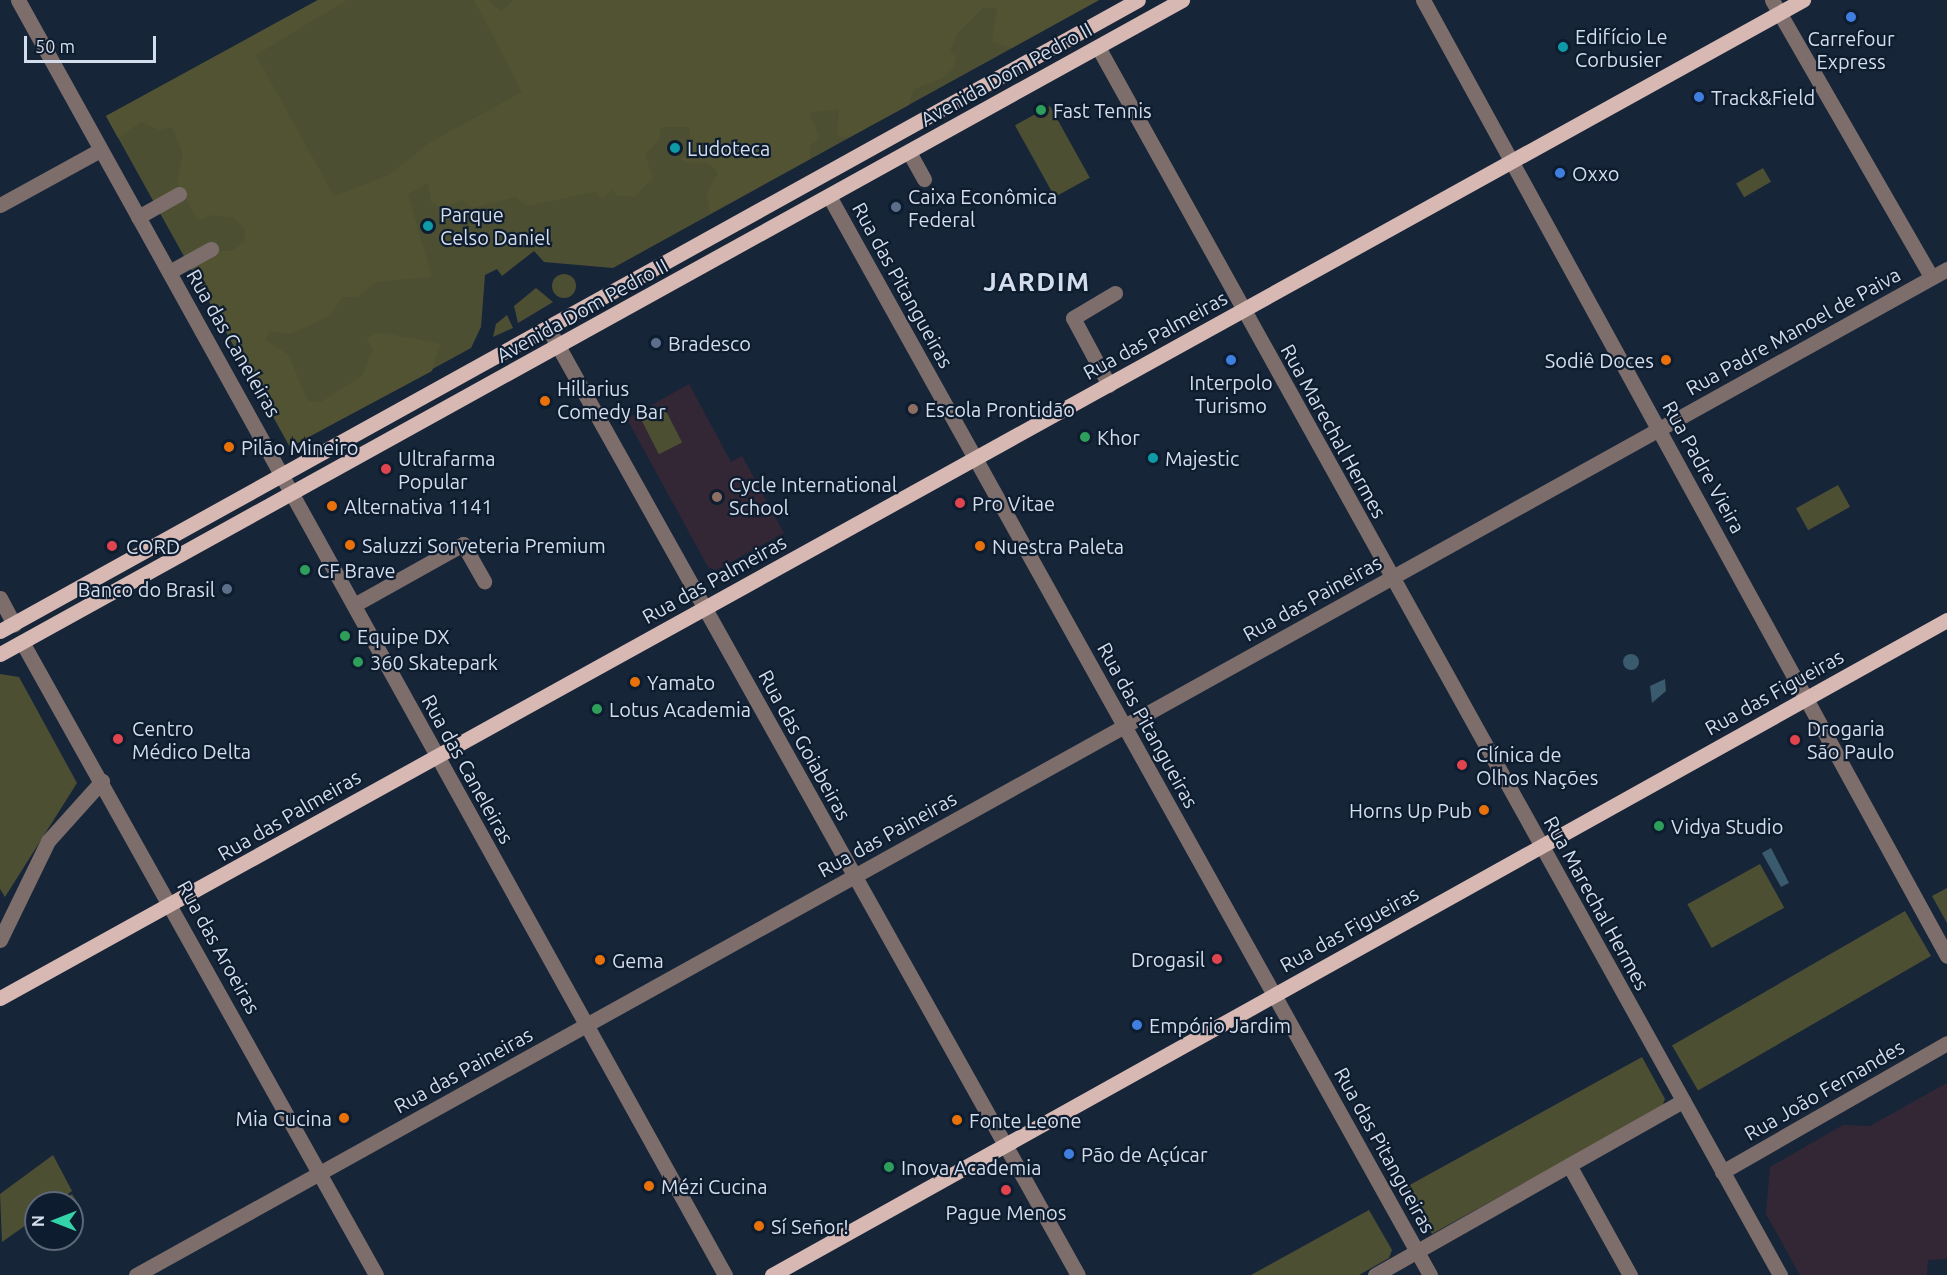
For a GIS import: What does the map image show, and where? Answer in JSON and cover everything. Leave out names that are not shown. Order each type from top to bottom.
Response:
[{"type":"main road","name":"Avenida Dom Pedro II","points":[[0,632],[1138,0]]},
{"type":"main road","name":"Avenida Dom Pedro II","points":[[0,654],[559,347],[1182,0]]},
{"type":"main road","name":"Rua das Palmeiras","points":[[0,998],[172,906],[436,756],[1512,162],[1776,7],[1803,0]]},
{"type":"main road","name":"Rua das Figueiras","points":[[772,1275],[1947,620]]},
{"type":"street","name":"Rua das Caneleiras","points":[[18,0],[294,493],[436,756],[725,1275]]},
{"type":"street","name":"Rua Padre Vieira","points":[[1423,0],[1947,956]]},
{"type":"street","points":[[1776,7],[1931,277]]},
{"type":"street","name":"Rua Marechal Hermes","points":[[1098,47],[1780,1275]]},
{"type":"street","points":[[0,205],[100,150]]},
{"type":"street","points":[[909,152],[924,179]]},
{"type":"street","points":[[138,217],[178,194]]},
{"type":"street","name":"Rua das Pitangueiras","points":[[829,196],[1430,1275]]},
{"type":"street","points":[[169,272],[210,249]]},
{"type":"street","name":"Rua Padre Manoel de Paiva","points":[[1659,430],[1947,269]]},
{"type":"street","points":[[1109,385],[1073,318],[1115,293]]},
{"type":"street","name":"Rua das Goiabeiras","points":[[549,328],[1078,1275]]},
{"type":"street","name":"Rua das Paineiras","points":[[136,1275],[1659,430]]},
{"type":"street","points":[[354,605],[463,544],[484,581]]},
{"type":"street","points":[[0,598],[14,624]]},
{"type":"street","name":"Rua das Aroeiras","points":[[22,642],[172,906],[376,1275]]},
{"type":"street","points":[[0,940],[48,841],[102,781]]},
{"type":"street","name":"Rua João Fernandes","points":[[1722,1172],[1947,1044]]},
{"type":"street","points":[[1376,1275],[1416,1250],[1683,1101]]},
{"type":"street","points":[[1569,1165],[1630,1275]]},
{"type":"shaded area","name":"Cycle International School","points":[[689,384],[731,462],[742,456],[784,533],[716,570],[708,567],[627,419]]},
{"type":"shaded area","points":[[1947,1083],[1947,1259],[1928,1260],[1927,1275],[1800,1275],[1766,1214],[1770,1167],[1843,1125],[1870,1126]]},
{"type":"green space","name":"Parque Celso Daniel","points":[[318,0],[1099,0],[613,268],[544,262],[534,251],[502,276],[497,269],[485,275],[481,327],[471,348],[290,447],[106,116]]},
{"type":"green space","name":"Parque Celso Daniel","points":[[318,0],[347,0],[256,55],[334,196],[389,175],[429,143],[522,92],[474,0],[488,0],[501,11],[514,0],[1099,0],[1012,48],[992,42],[997,8],[983,8],[957,34],[950,52],[957,57],[953,68],[943,78],[914,89],[909,105],[848,138],[837,136],[839,109],[809,113],[820,138],[810,146],[810,159],[711,213],[706,194],[718,173],[709,163],[683,162],[681,157],[690,156],[690,127],[661,127],[660,139],[645,155],[653,178],[634,197],[617,196],[612,190],[602,199],[595,192],[527,206],[515,197],[472,208],[462,200],[442,209],[431,202],[428,183],[408,194],[432,277],[376,282],[357,297],[342,297],[331,315],[291,334],[269,331],[266,341],[288,354],[308,401],[321,402],[363,375],[373,349],[366,338],[380,332],[440,344],[432,371],[290,447],[190,267],[216,251],[231,251],[245,241],[244,228],[234,218],[214,215],[198,220],[177,184],[183,154],[172,127],[159,130],[141,122],[118,138],[106,116]]},
{"type":"green space","points":[[1050,106],[1090,178],[1055,197],[1015,125]]},
{"type":"green space","points":[[1763,168],[1771,182],[1744,197],[1736,184]]},
{"type":"green space","points":[[564,274],[573,277],[576,286],[573,295],[564,298],[555,295],[552,286],[555,277]]},
{"type":"green space","points":[[536,288],[553,302],[518,323],[514,306]]},
{"type":"green space","points":[[507,315],[513,328],[493,337],[496,324]]},
{"type":"green space","points":[[663,405],[682,442],[659,454],[640,417]]},
{"type":"green space","points":[[1838,485],[1850,507],[1808,530],[1796,508]]},
{"type":"green space","points":[[0,674],[19,677],[77,783],[5,897],[0,889]]},
{"type":"green space","points":[[1760,864],[1784,908],[1712,948],[1687,904]]},
{"type":"green space","points":[[1947,888],[1947,923],[1932,896]]},
{"type":"green space","points":[[1905,911],[1931,956],[1698,1091],[1672,1046]]},
{"type":"green space","points":[[1642,1057],[1665,1099],[1662,1107],[1432,1234],[1406,1187]]},
{"type":"green space","points":[[53,1155],[72,1191],[24,1191],[24,1226],[2,1242],[0,1194]]},
{"type":"green space","points":[[1369,1210],[1392,1250],[1389,1258],[1359,1275],[1251,1275]]},
{"type":"water","points":[[1628,654],[1634,654],[1639,662],[1637,668],[1628,670],[1623,665],[1623,659]]},
{"type":"water","points":[[1665,679],[1666,691],[1652,703],[1650,686]]},
{"type":"water","points":[[1771,848],[1789,883],[1781,887],[1762,853]]},
{"type":"place","name":"Carrefour Express","points":[[1851,17]]},
{"type":"place","name":"Edifício Le Corbusier","points":[[1563,47]]},
{"type":"place","name":"Track&Field","points":[[1699,97]]},
{"type":"place","name":"Fast Tennis","points":[[1041,110]]},
{"type":"place","name":"Ludoteca","points":[[675,148]]},
{"type":"place","name":"Oxxo","points":[[1560,173]]},
{"type":"place","name":"Caixa Econômica Federal","points":[[896,207]]},
{"type":"place","name":"Parque Celso Daniel","points":[[428,226]]},
{"type":"place","name":"Bradesco","points":[[656,343]]},
{"type":"place","name":"Interpolo Turismo","points":[[1231,360]]},
{"type":"place","name":"Sodiê Doces","points":[[1666,360]]},
{"type":"place","name":"Hillarius Comedy Bar","points":[[545,401]]},
{"type":"place","name":"Escola Prontidão","points":[[913,409]]},
{"type":"place","name":"Khor","points":[[1085,437]]},
{"type":"place","name":"Pilão Mineiro","points":[[229,447]]},
{"type":"place","name":"Majestic","points":[[1153,458]]},
{"type":"place","name":"Ultrafarma Popular","points":[[386,469]]},
{"type":"place","name":"Cycle International School","points":[[717,497]]},
{"type":"place","name":"Pro Vitae","points":[[960,503]]},
{"type":"place","name":"Alternativa 1141","points":[[332,506]]},
{"type":"place","name":"Saluzzi Sorveteria Premium","points":[[350,545]]},
{"type":"place","name":"CORD","points":[[112,546]]},
{"type":"place","name":"Nuestra Paleta","points":[[980,546]]},
{"type":"place","name":"CF Brave","points":[[305,570]]},
{"type":"place","name":"Banco do Brasil","points":[[227,589]]},
{"type":"place","name":"Equipe DX","points":[[345,636]]},
{"type":"place","name":"360 Skatepark","points":[[358,662]]},
{"type":"place","name":"Yamato","points":[[635,682]]},
{"type":"place","name":"Lotus Academia","points":[[597,709]]},
{"type":"place","name":"Centro Médico Delta","points":[[118,739]]},
{"type":"place","name":"Drogaria São Paulo","points":[[1795,740]]},
{"type":"place","name":"Clínica de Olhos Nações","points":[[1462,765]]},
{"type":"place","name":"Horns Up Pub","points":[[1484,810]]},
{"type":"place","name":"Vidya Studio","points":[[1659,826]]},
{"type":"place","name":"Drogasil","points":[[1217,959]]},
{"type":"place","name":"Gema","points":[[600,960]]},
{"type":"place","name":"Empório Jardim","points":[[1137,1025]]},
{"type":"place","name":"Mia Cucina","points":[[344,1118]]},
{"type":"place","name":"Fonte Leone","points":[[957,1120]]},
{"type":"place","name":"Pão de Açúcar","points":[[1069,1154]]},
{"type":"place","name":"Inova Academia","points":[[889,1167]]},
{"type":"place","name":"Mézi Cucina","points":[[649,1186]]},
{"type":"place","name":"Pague Menos","points":[[1006,1190]]},
{"type":"place","name":"Sí Señor!","points":[[759,1226]]},
{"type":"district","name":"JARDIM","points":[[1037,282]]}]
